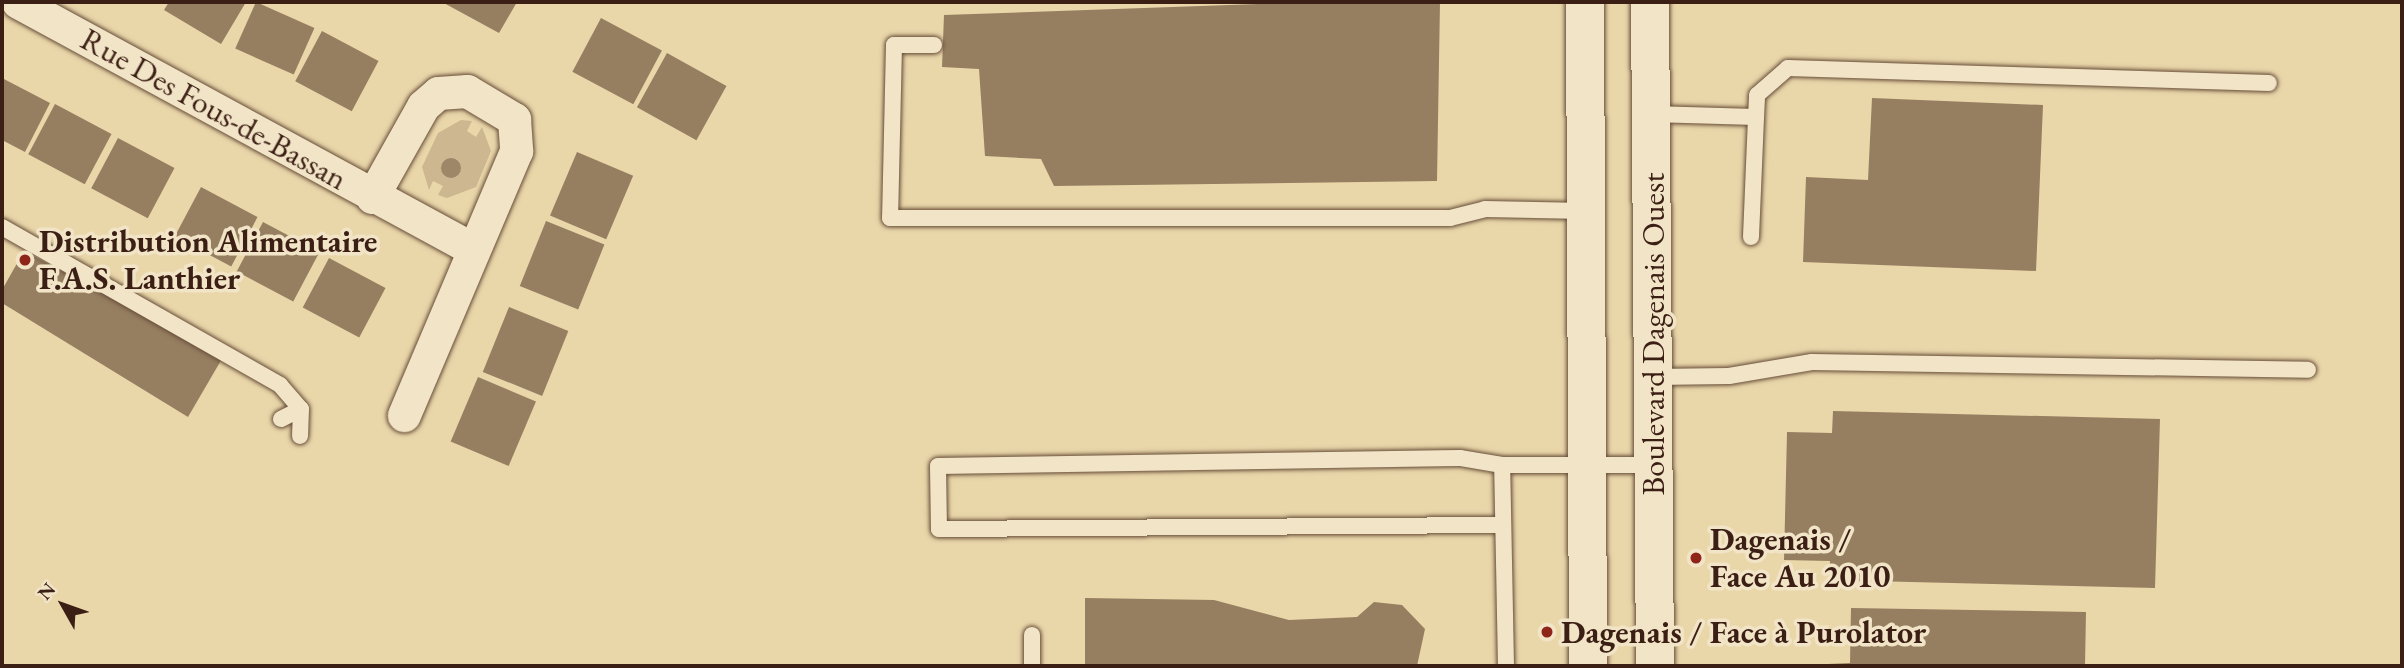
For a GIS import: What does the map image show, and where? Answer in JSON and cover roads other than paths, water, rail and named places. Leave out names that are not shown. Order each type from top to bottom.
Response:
[{"type":"main road","name":"Boulevard Dagenais Ouest","points":[[1585,2],[1588,666]]},
{"type":"main road","name":"Boulevard Dagenais Ouest","points":[[1650,2],[1655,666]]},
{"type":"street","name":"Rue Des Fous-de-Bassan","points":[[18,2],[473,249]]},
{"type":"street","name":"Rue Des Fous-de-Bassan","points":[[373,197],[430,99],[457,89],[477,96],[514,119],[519,138],[404,415]]},
{"type":"lane","points":[[934,45],[894,45],[890,218],[1437,218],[1485,209],[1586,211]]},
{"type":"lane","points":[[1751,237],[1758,95],[1788,68],[2269,83]]},
{"type":"lane","points":[[1651,114],[1756,117]]},
{"type":"lane","points":[[2,227],[226,350],[280,385],[301,409],[300,436]]},
{"type":"lane","points":[[1653,377],[1729,376],[1812,362],[2308,370]]},
{"type":"lane","points":[[281,419],[301,409]]},
{"type":"lane","points":[[1503,525],[939,529],[938,466],[1460,458],[1502,465],[1654,465]]},
{"type":"lane","points":[[1502,465],[1506,666]]},
{"type":"lane","points":[[1032,635],[1032,666]]},
{"type":"place","name":"Distribution Alimentaire F.A.S. Lanthier","points":[[25,260]]},
{"type":"place","name":"Dagenais / Face Au 2010","points":[[1696,558]]},
{"type":"place","name":"Dagenais / Face à Purolator","points":[[1547,632]]}]
